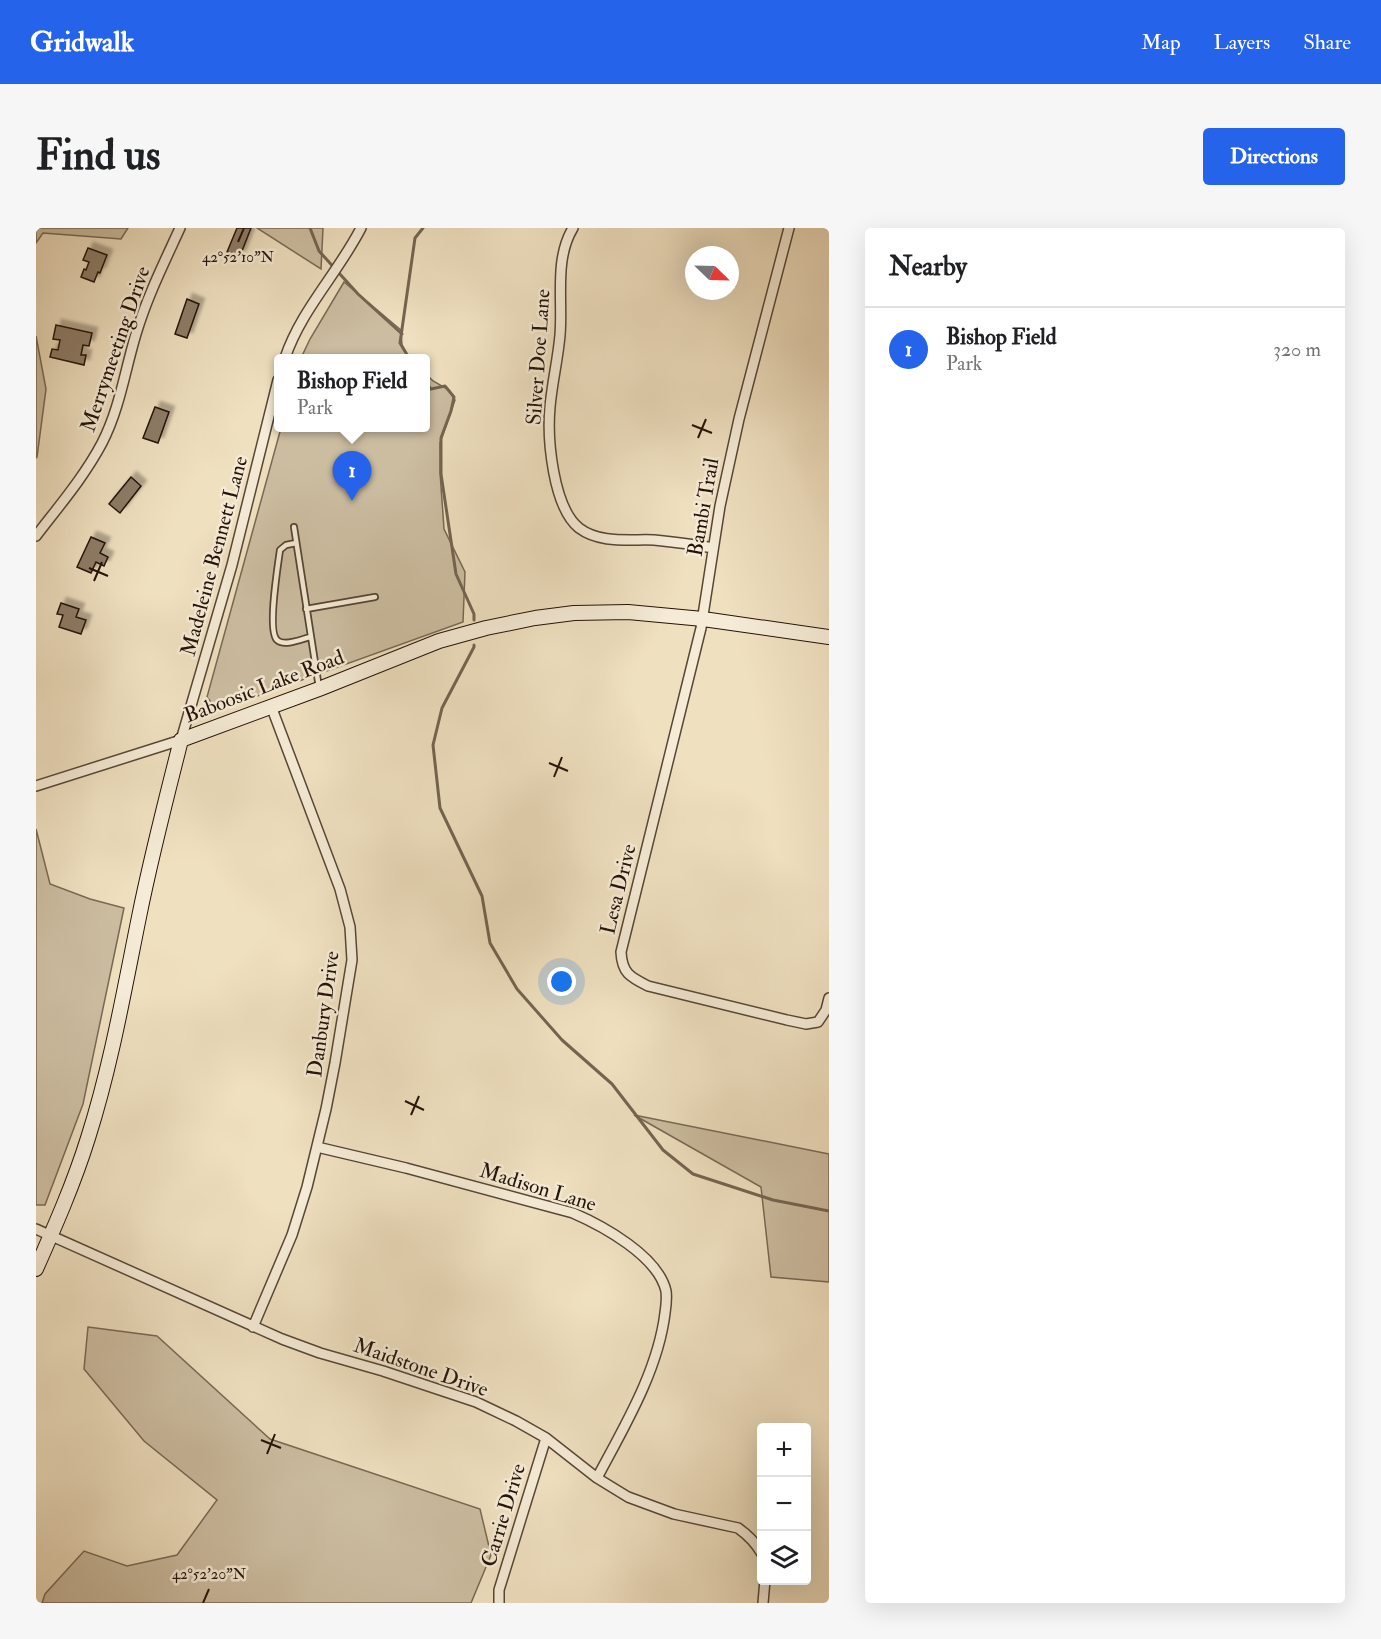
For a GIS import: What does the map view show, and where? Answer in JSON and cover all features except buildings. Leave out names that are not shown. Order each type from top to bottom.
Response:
[{"type":"street","name":"Merrymeeting Drive","points":[[36,536],[68,496],[102,443],[112,420],[148,298],[180,228]]},
{"type":"street","points":[[287,354],[298,327],[361,228]]},
{"type":"street","name":"Silver Doe Lane","points":[[573,228],[567,238],[563,254],[560,336],[549,423],[556,485],[564,510],[571,521],[592,535],[713,548]]},
{"type":"street","name":"Bambi Trail","points":[[703,619],[725,481],[789,228]]},
{"type":"street","name":"Madeleine Bennett Lane","points":[[181,740],[232,565],[274,400]]},
{"type":"street","name":"Baboosic Lake Road","points":[[36,1269],[71,1187],[99,1102],[155,842],[181,740],[319,689],[439,640],[535,618],[574,613],[619,612],[703,619],[829,637]]},
{"type":"street","name":"Lesa Drive","points":[[703,619],[622,946],[621,962],[624,970],[630,976],[648,986],[806,1024],[818,1022],[826,1010],[829,998]]},
{"type":"street","name":"Danbury Drive","points":[[253,1327],[292,1235],[317,1148],[352,960],[350,927],[340,889],[271,706]]},
{"type":"street","points":[[36,786],[181,740]]},
{"type":"street","name":"Madison Lane","points":[[317,1148],[416,1171],[573,1213],[608,1230],[643,1256],[661,1279],[666,1291],[667,1304],[659,1348],[639,1396],[597,1478]]},
{"type":"street","name":"Maidstone Drive","points":[[36,1229],[253,1327],[320,1353],[476,1402],[546,1438],[597,1478],[628,1497],[674,1514],[738,1528],[746,1533],[757,1546]]},
{"type":"street","name":"Carrie Drive","points":[[499,1603],[499,1590],[546,1438]]},
{"type":"street","points":[[763,1603],[765,1585]]},
{"type":"lane","points":[[294,527],[319,689]]},
{"type":"lane","points":[[296,543],[286,545],[280,550],[275,581],[273,630],[276,639],[280,642],[310,637]]},
{"type":"lane","points":[[306,609],[375,597]]},
{"type":"shaded area","points":[[36,228],[128,228],[121,239],[43,233],[36,243]]},
{"type":"shaded area","points":[[257,228],[323,228],[321,269]]},
{"type":"shaded area","points":[[344,282],[401,330],[402,345],[407,354],[303,354]]},
{"type":"shaded area","points":[[36,336],[46,389],[36,458]]},
{"type":"shaded area","points":[[430,378],[449,390],[455,400],[440,443],[440,472],[444,529],[465,572],[463,622],[224,708],[213,705],[207,697],[280,432],[430,432]]},
{"type":"shaded area","points":[[36,829],[50,884],[90,899],[124,908],[83,1104],[45,1205],[36,1205]]},
{"type":"shaded area","points":[[634,1115],[829,1154],[829,1282],[771,1277],[761,1187]]},
{"type":"shaded area","points":[[88,1327],[157,1336],[270,1439],[480,1509],[491,1555],[471,1603],[42,1603],[45,1594],[84,1551],[127,1566],[177,1555],[217,1500],[144,1441],[84,1369]]},
{"type":"waterway","points":[[310,228],[319,251],[358,294],[402,334]]},
{"type":"waterway","points":[[407,354],[400,343],[415,238],[423,228]]},
{"type":"waterway","points":[[430,388],[445,386],[454,397],[441,438],[441,474],[456,574],[474,614],[474,620]]},
{"type":"waterway","points":[[474,645],[442,708],[433,745],[440,808],[482,896],[490,943],[517,989],[562,1040],[612,1084],[663,1150],[693,1174],[773,1200],[829,1211]]},
{"type":"place","name":"Bishop Field","points":[[352,501]]}]
